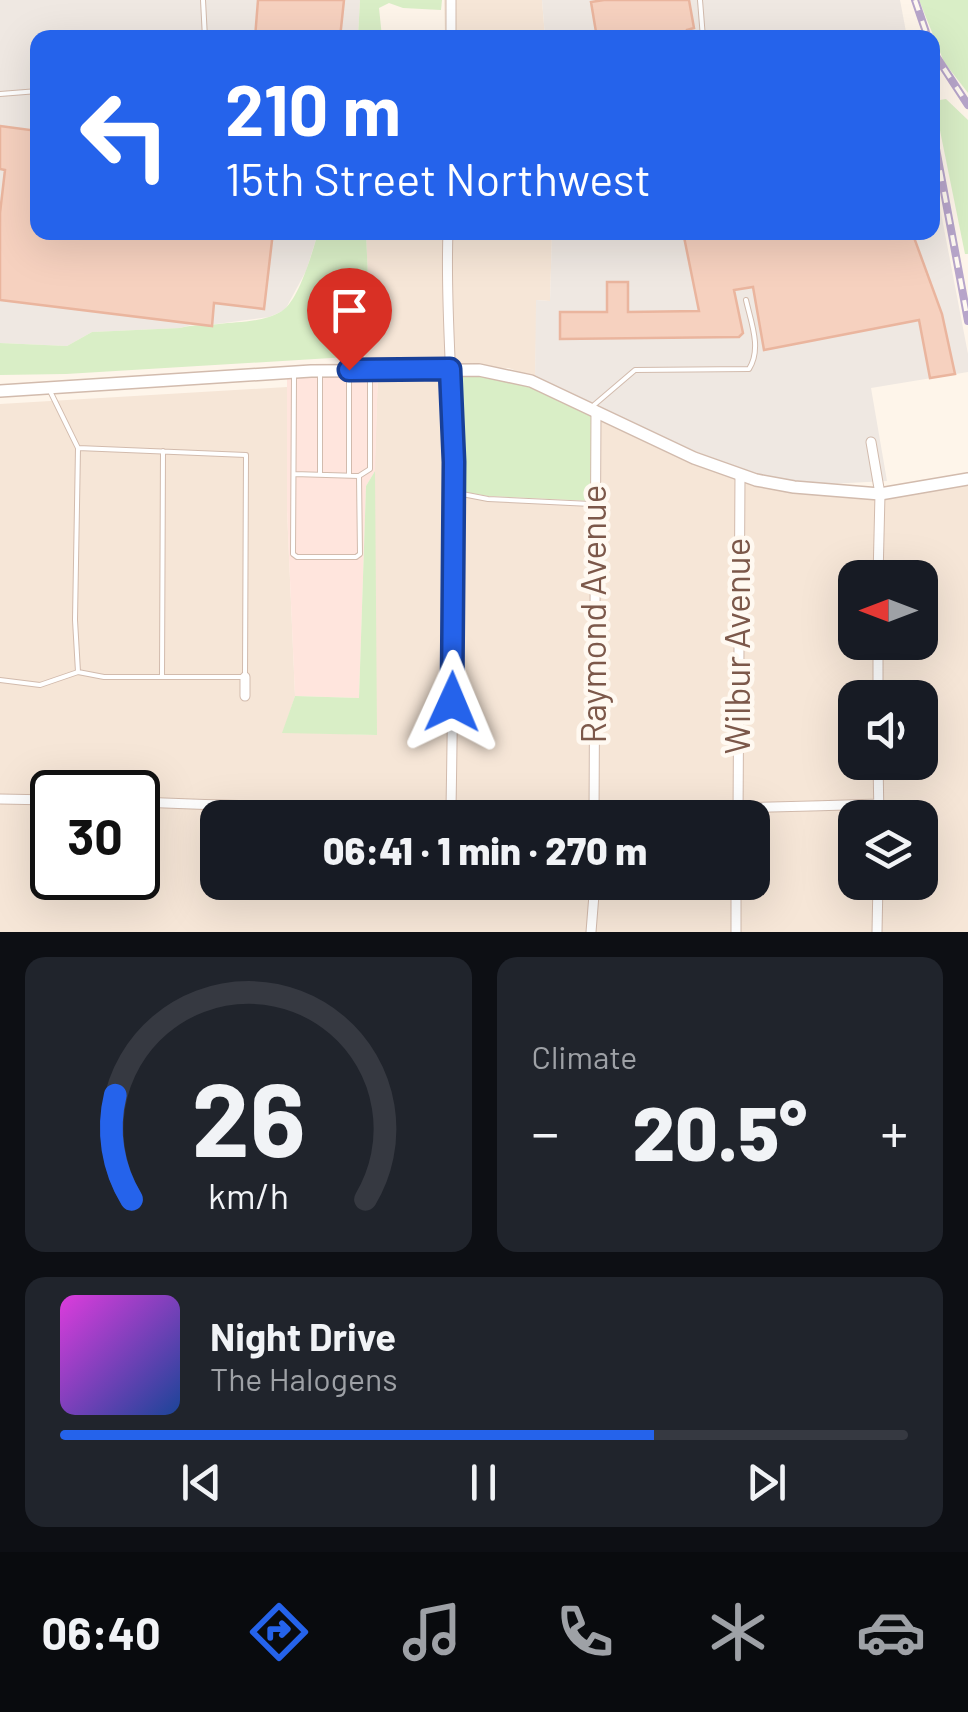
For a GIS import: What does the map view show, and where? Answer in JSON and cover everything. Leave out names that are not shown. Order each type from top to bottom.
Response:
[{"type":"street","points":[[451,0],[451,30]]},
{"type":"street","points":[[448,240],[452,800]]},
{"type":"street","points":[[0,391],[349,370],[450,369],[508,374],[531,381],[694,458],[740,475],[794,488],[880,494],[968,479]]},
{"type":"street","name":"Raymond Avenue","points":[[594,410],[594,800]]},
{"type":"street","points":[[871,442],[880,494],[878,560]]},
{"type":"street","name":"Wilbur Avenue","points":[[738,800],[740,475]]},
{"type":"street","points":[[244,696],[245,677]]},
{"type":"street","points":[[0,799],[30,800]]},
{"type":"street","points":[[160,802],[200,803]]},
{"type":"street","points":[[770,811],[838,807]]},
{"type":"street","points":[[591,932],[594,900]]},
{"type":"street","points":[[736,900],[736,932]]},
{"type":"street","points":[[878,900],[878,932]]},
{"type":"lane","points":[[203,0],[205,30]]},
{"type":"lane","points":[[700,0],[702,30]]},
{"type":"lane","points":[[0,94],[30,92]]},
{"type":"lane","points":[[594,410],[636,370],[749,370],[756,343],[746,300]]},
{"type":"lane","points":[[349,370],[349,474]]},
{"type":"lane","points":[[294,474],[360,476],[370,468],[370,370]]},
{"type":"lane","points":[[320,371],[320,474]]},
{"type":"lane","points":[[294,372],[293,554],[360,554],[360,476]]},
{"type":"lane","points":[[48,387],[78,448],[78,672]]},
{"type":"lane","points":[[0,680],[40,685],[78,672],[104,677],[245,677],[248,458],[242,453],[78,448]]},
{"type":"lane","points":[[162,676],[163,451]]},
{"type":"lane","points":[[452,492],[595,504]]},
{"type":"shaded area","points":[[0,0],[360,0],[358,30],[30,30],[30,240],[316,240],[306,271],[285,310],[269,317],[180,328],[92,332],[67,346],[0,343]]},
{"type":"shaded area","points":[[444,0],[542,0],[544,30],[445,30]]},
{"type":"shaded area","points":[[542,0],[900,0],[906,30],[544,30]]},
{"type":"shaded area","points":[[940,208],[968,354],[968,372],[871,388],[887,481],[809,485],[769,478],[697,452],[535,378],[536,300],[550,301],[552,240],[940,240]]},
{"type":"shaded area","points":[[366,240],[552,240],[550,301],[537,300],[535,378],[509,368],[365,365]]},
{"type":"shaded area","points":[[450,369],[452,491],[488,499],[595,504],[596,411],[733,473],[838,493],[968,479],[968,932],[0,932],[0,404],[287,387],[287,510],[295,696],[283,732],[376,735],[374,486],[378,370]]},
{"type":"shaded area","points":[[378,373],[375,471],[366,486],[359,698],[295,696],[287,510],[287,378]]},
{"type":"green space","points":[[360,0],[442,0],[441,10],[403,8],[389,3],[379,8],[381,30],[358,30]]},
{"type":"green space","points":[[919,0],[968,0],[968,93],[944,62],[940,30],[931,30]]},
{"type":"green space","points":[[946,99],[968,120],[968,254],[940,131],[940,100]]},
{"type":"green space","points":[[316,240],[366,240],[364,356],[0,375],[0,343],[67,346],[92,332],[251,321],[282,311],[304,275]]},
{"type":"green space","points":[[454,372],[508,378],[593,412],[591,501],[488,496],[454,490]]},
{"type":"green space","points":[[375,471],[377,735],[282,733],[295,696],[359,698],[366,486]]},
{"type":"building","points":[[258,0],[344,0],[341,30],[256,30]]},
{"type":"building","points":[[689,0],[694,28],[596,30],[591,2]]},
{"type":"building","points":[[0,126],[30,130],[30,240],[272,240],[264,309],[214,303],[212,326],[0,300],[0,213],[5,170],[0,169]]},
{"type":"building","points":[[685,240],[915,240],[942,314],[955,374],[930,378],[919,320],[764,350],[753,287],[734,290],[743,333],[739,337],[560,339],[560,312],[607,312],[607,282],[628,282],[628,312],[699,311]]},
{"type":"railway","points":[[915,0],[925,30]]},
{"type":"railway","points":[[940,62],[968,105]]},
{"type":"railway","points":[[940,170],[968,321]]},
{"type":"route","points":[[349,370],[450,369],[454,462],[452,702]]}]
